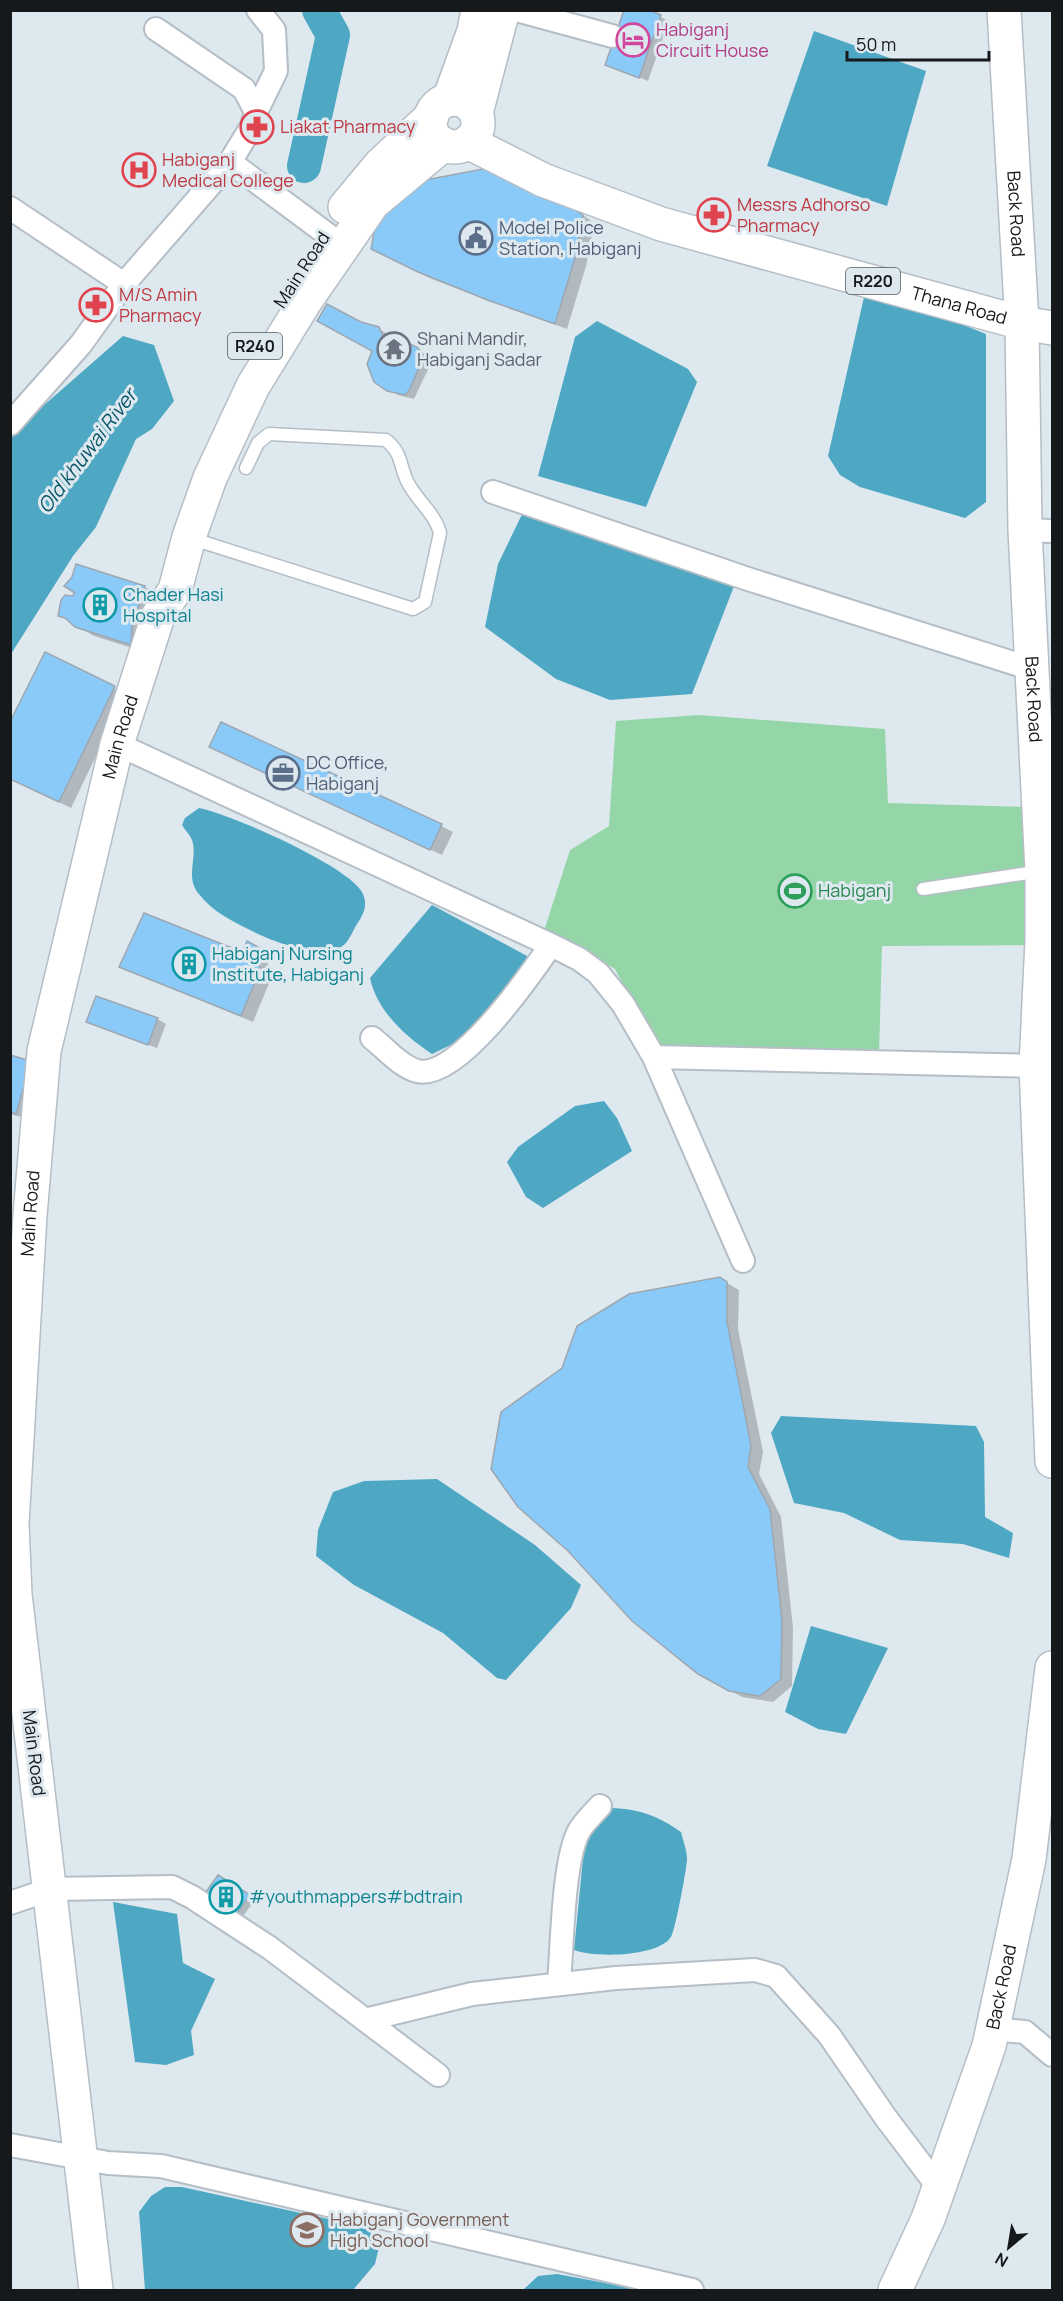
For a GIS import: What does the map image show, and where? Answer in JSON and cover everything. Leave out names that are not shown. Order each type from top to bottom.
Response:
[{"type":"main road","name":"Main Road","points":[[96,2290],[15,1594],[12,1524],[20,1212],[44,1051],[117,744],[158,616],[175,590],[189,537],[214,468],[253,386],[333,240],[380,165],[458,124],[478,10]]},
{"type":"main road","points":[[458,124],[503,10]]},
{"type":"main road","name":"Back Road","points":[[1004,10],[1037,326],[1039,530],[1032,669],[1046,995],[1036,1066],[1053,1461]]},
{"type":"main road","name":"Thana Road","points":[[458,124],[543,180],[661,224],[1037,326]]},
{"type":"main road","name":"Main Road","points":[[158,616],[155,585],[191,472],[251,354],[333,240]]},
{"type":"main road","name":"Back Road","points":[[895,2290],[928,2219],[993,2030],[1029,1859],[1053,1668]]},
{"type":"street","points":[[10,424],[81,344],[124,284],[230,162],[252,126],[256,112],[276,71],[274,30],[258,10]]},
{"type":"street","points":[[516,10],[612,36]]},
{"type":"street","points":[[156,29],[244,90],[256,112]]},
{"type":"street","points":[[230,162],[333,240]]},
{"type":"street","points":[[10,208],[124,284]]},
{"type":"street","points":[[493,492],[748,579],[1032,669]]},
{"type":"street","points":[[117,744],[551,945],[579,959],[598,974],[623,1004],[654,1057],[743,1260]]},
{"type":"street","points":[[372,1038],[404,1065],[418,1071],[432,1071],[447,1064],[481,1034],[519,993],[551,945]]},
{"type":"street","points":[[654,1057],[1036,1066]]},
{"type":"street","points":[[559,1984],[568,1872],[574,1842],[579,1830],[600,1806]]},
{"type":"street","points":[[10,1903],[51,1889],[172,1887],[192,1897],[270,1948],[438,2075]]},
{"type":"street","points":[[365,2020],[472,1994],[615,1977],[755,1970],[776,1976],[829,2035],[886,2118],[939,2188]]},
{"type":"street","points":[[993,2030],[1025,2032],[1053,2055]]},
{"type":"street","points":[[10,2145],[51,2154],[82,2156],[108,2163],[161,2166],[692,2290]]},
{"type":"lane","points":[[189,537],[413,609],[424,602],[440,533],[437,524],[407,480],[397,449],[386,440],[269,434],[258,443],[246,468]]},
{"type":"lane","points":[[923,890],[1042,871]]},
{"type":"green space","name":"Habiganj","points":[[699,715],[885,729],[888,803],[1026,807],[1038,945],[882,946],[879,1055],[661,1058],[615,969],[544,931],[570,850],[609,826],[616,721]]},
{"type":"water","points":[[814,31],[926,71],[887,206],[767,166]]},
{"type":"water","points":[[864,297],[951,320],[986,334],[986,502],[965,518],[860,487],[840,475],[828,456]]},
{"type":"water","points":[[597,321],[688,369],[697,382],[646,507],[538,476],[575,337]]},
{"type":"water","points":[[123,336],[154,345],[174,401],[152,429],[136,439],[96,527],[73,556],[11,654],[11,434]]},
{"type":"water","points":[[529,500],[740,571],[692,694],[610,700],[556,679],[485,627],[498,564]]},
{"type":"water","points":[[199,808],[236,820],[288,843],[337,870],[354,883],[363,894],[365,906],[345,944],[337,949],[326,951],[289,946],[241,926],[225,917],[204,900],[194,887],[192,880],[193,847],[191,838],[182,825],[185,818]]},
{"type":"water","points":[[432,905],[529,957],[496,1010],[465,1038],[432,1054],[394,1022],[379,1001],[370,978]]},
{"type":"water","points":[[604,1101],[617,1118],[632,1151],[543,1208],[526,1197],[507,1162],[518,1147],[575,1106]]},
{"type":"water","points":[[781,1416],[976,1426],[984,1442],[985,1517],[1013,1533],[1009,1558],[963,1544],[900,1540],[844,1513],[794,1503],[771,1433]]},
{"type":"water","points":[[437,1479],[535,1545],[581,1585],[571,1608],[506,1680],[497,1678],[443,1633],[354,1585],[316,1556],[318,1530],[333,1492],[364,1481]]},
{"type":"water","points":[[811,1626],[888,1648],[846,1734],[818,1729],[785,1712]]},
{"type":"water","points":[[600,1808],[643,1812],[681,1832],[687,1859],[675,1924],[671,1937],[664,1944],[653,1949],[610,1955],[574,1950],[586,1828]]},
{"type":"water","points":[[113,1902],[177,1914],[183,1963],[215,1979],[191,2031],[194,2055],[166,2065],[135,2062]]},
{"type":"water","points":[[165,2187],[182,2187],[365,2227],[373,2232],[380,2243],[375,2264],[353,2290],[145,2290],[139,2212],[151,2196]]},
{"type":"water","points":[[557,2274],[643,2290],[523,2290],[538,2276]]},
{"type":"building","name":"Habiganj Circuit House","points":[[624,10],[650,10],[661,15],[639,78],[605,65]]},
{"type":"building","name":"Model Police Station, Habiganj","points":[[488,168],[552,194],[583,215],[575,258],[555,324],[418,272],[371,249],[375,227],[410,183]]},
{"type":"building","name":"Shani Mandir, Habiganj Sadar","points":[[327,304],[361,322],[379,327],[383,336],[396,338],[417,347],[424,355],[410,389],[405,395],[387,391],[374,382],[367,364],[372,351],[317,321]]},
{"type":"building","name":"Chader Hasi Hospital","points":[[76,564],[145,586],[132,627],[131,645],[75,627],[65,618],[58,616],[61,600],[65,595],[72,596],[75,593],[64,586],[72,577]]},
{"type":"building","points":[[45,652],[115,686],[59,802],[10,779],[10,722]]},
{"type":"building","points":[[221,722],[442,824],[430,850],[209,747]]},
{"type":"building","name":"Habiganj Nursing Institute, Habiganj","points":[[144,913],[242,952],[247,941],[260,948],[255,962],[261,968],[241,1016],[119,967]]},
{"type":"building","points":[[96,996],[158,1018],[148,1045],[86,1022]]},
{"type":"building","points":[[10,1055],[31,1061],[16,1114],[10,1112]]},
{"type":"building","points":[[720,1277],[727,1282],[727,1322],[751,1445],[748,1467],[770,1509],[782,1620],[781,1679],[760,1696],[729,1691],[698,1674],[632,1621],[568,1551],[518,1507],[491,1469],[501,1412],[562,1368],[577,1326],[629,1294]]},
{"type":"building","name":"#youthmappers#bdtrain","points":[[218,1875],[250,1895],[232,1921],[201,1899]]},
{"type":"waterway","name":"Old khuwai River","points":[[304,166],[333,35],[319,10]]},
{"type":"place","name":"Habiganj Circuit House","points":[[633,40]]},
{"type":"place","name":"Liakat Pharmacy","points":[[257,127]]},
{"type":"place","name":"Habiganj Medical College","points":[[139,170]]},
{"type":"place","name":"Messrs Adhorso Pharmacy","points":[[714,215]]},
{"type":"place","name":"Model Police Station, Habiganj","points":[[476,238]]},
{"type":"place","name":"M/S Amin Pharmacy","points":[[96,305]]},
{"type":"place","name":"Shani Mandir, Habiganj Sadar","points":[[394,349]]},
{"type":"place","name":"Chader Hasi Hospital","points":[[100,605]]},
{"type":"place","name":"DC Office, Habiganj","points":[[283,773]]},
{"type":"place","name":"Habiganj","points":[[795,891]]},
{"type":"place","name":"Habiganj Nursing Institute, Habiganj","points":[[189,964]]},
{"type":"place","name":"#youthmappers#bdtrain","points":[[226,1897]]},
{"type":"place","name":"Habiganj Government High School","points":[[307,2230]]}]
